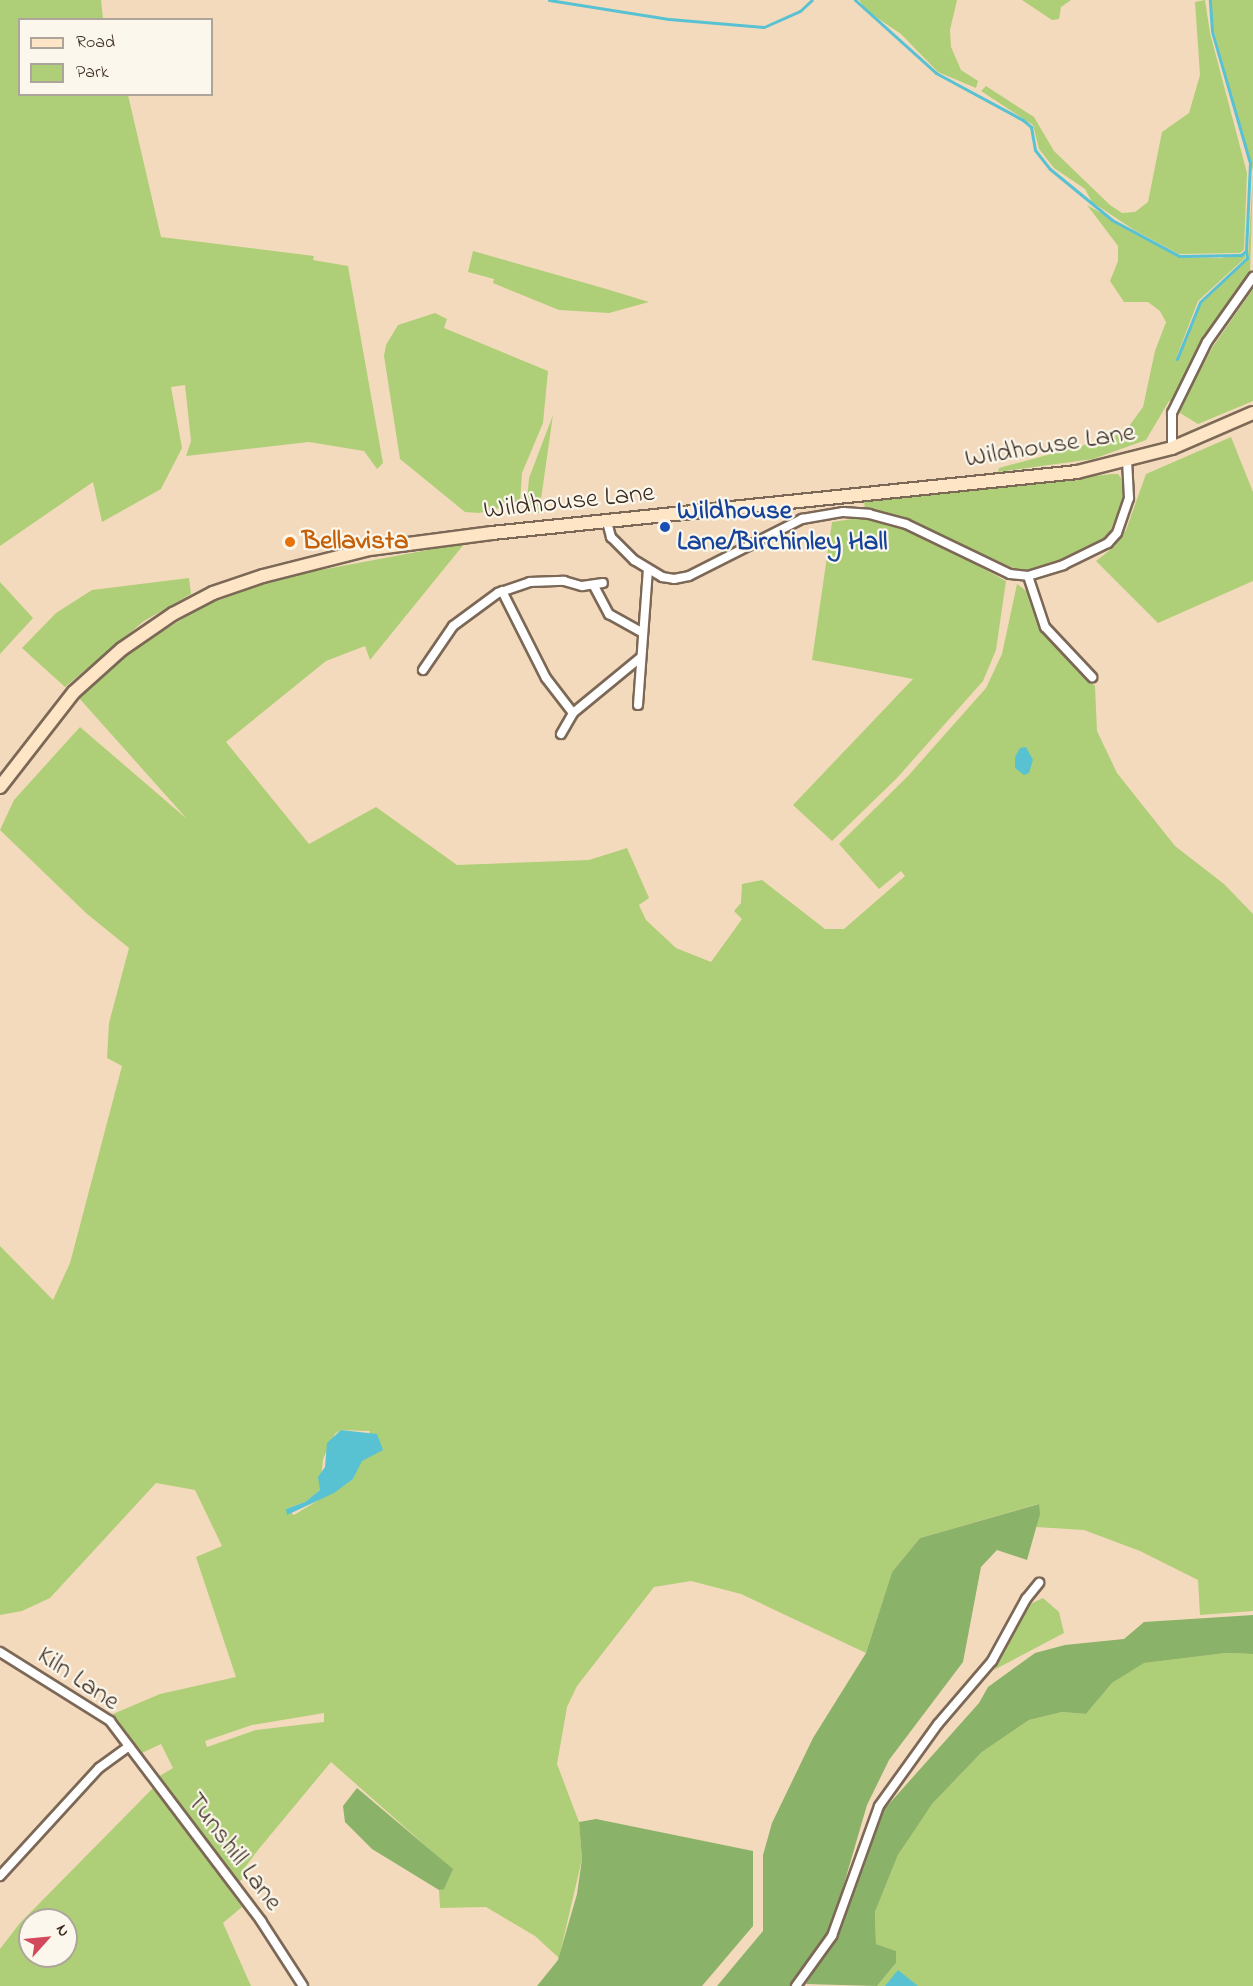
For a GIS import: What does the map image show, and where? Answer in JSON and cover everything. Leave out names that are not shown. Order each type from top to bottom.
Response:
[{"type":"main road","name":"Wildhouse Lane","points":[[0,787],[43,727],[97,670],[173,614],[213,593],[370,549],[994,482],[1127,462],[1172,448],[1253,413]]},
{"type":"street","points":[[1172,448],[1172,413],[1208,342],[1253,277]]},
{"type":"street","points":[[607,522],[611,537],[648,569],[674,579],[689,576],[802,519],[857,512],[906,524],[1010,574],[1028,576],[1063,565],[1108,543],[1117,533],[1129,498],[1127,462]]},
{"type":"street","points":[[638,705],[648,569]]},
{"type":"street","points":[[1028,576],[1045,627],[1092,678]]},
{"type":"street","points":[[423,670],[453,626],[480,603],[502,591],[547,581],[594,586],[603,583]]},
{"type":"street","points":[[594,586],[609,614],[642,632]]},
{"type":"street","points":[[502,591],[546,678],[573,713]]},
{"type":"street","points":[[561,734],[573,713],[640,658]]},
{"type":"street","points":[[796,1986],[832,1936],[879,1806],[938,1724],[992,1661],[1026,1599],[1040,1583]]},
{"type":"street","name":"Kiln Lane","points":[[0,1652],[102,1714],[129,1746]]},
{"type":"street","points":[[0,1876],[99,1768],[129,1746]]},
{"type":"street","name":"Tunshill Lane","points":[[129,1746],[261,1922],[303,1986]]},
{"type":"green space","points":[[0,0],[101,0],[103,18],[18,18],[18,96],[128,96],[161,237],[314,256],[313,260],[348,266],[383,463],[377,469],[364,451],[309,442],[186,456],[191,441],[185,385],[171,387],[182,448],[161,489],[102,522],[93,482],[0,546]]},
{"type":"green space","points":[[859,0],[957,0],[950,30],[951,47],[961,70],[978,81],[976,88],[938,72],[901,34],[867,11]]},
{"type":"green space","points":[[1022,0],[1071,0],[1061,7],[1059,19],[1052,20]]},
{"type":"green space","points":[[1205,0],[1210,33],[1247,173],[1244,250],[1240,253],[1179,254],[1134,230],[1092,202],[1085,189],[1054,168],[1039,149],[1033,125],[981,91],[986,86],[1034,117],[1054,151],[1110,205],[1122,213],[1135,212],[1148,202],[1162,132],[1189,113],[1200,75],[1195,2]]},
{"type":"green space","points":[[1211,0],[1253,0],[1253,171],[1213,28]]},
{"type":"green space","points":[[1253,171],[1250,277],[1174,402],[1169,401],[1146,440],[1093,459],[998,472],[999,468],[1113,437],[1127,429],[1143,407],[1155,351],[1166,322],[1160,311],[1148,302],[1124,302],[1110,281],[1118,261],[1118,246],[1087,205],[1178,257],[1221,258],[1245,253],[1245,258],[1198,301],[1175,361],[1201,302],[1248,258]]},
{"type":"green space","points":[[473,251],[649,302],[609,313],[559,310],[493,283],[494,279],[468,272]]},
{"type":"green space","points":[[1253,289],[1253,401],[1198,424],[1180,413],[1182,404],[1212,348]]},
{"type":"green space","points":[[435,313],[447,319],[444,328],[548,371],[543,423],[522,473],[520,503],[479,513],[465,512],[400,459],[384,356],[386,345],[398,325]]},
{"type":"green space","points":[[553,415],[539,513],[526,512],[529,478]]},
{"type":"green space","points":[[1231,437],[1253,492],[1253,581],[1158,623],[1096,561],[1115,546],[1126,530],[1146,474]]},
{"type":"green space","points":[[1118,474],[1125,483],[1121,506],[1107,538],[1054,565],[1034,570],[1018,570],[906,520],[865,510],[864,502]]},
{"type":"green space","points":[[859,518],[912,529],[1006,581],[996,650],[983,681],[897,778],[832,841],[793,805],[913,679],[812,660],[832,522]]},
{"type":"green space","points":[[465,543],[370,660],[365,646],[326,661],[226,742],[309,844],[376,807],[457,865],[589,860],[627,848],[649,898],[639,905],[646,920],[676,948],[711,962],[742,919],[734,911],[741,903],[742,884],[762,880],[825,929],[844,929],[905,876],[901,871],[879,889],[839,844],[908,776],[986,688],[1002,654],[1017,584],[1033,596],[1041,629],[1095,686],[1097,731],[1117,773],[1175,846],[1224,884],[1253,914],[1253,1611],[1200,1615],[1198,1580],[1140,1551],[1084,1530],[1036,1527],[1038,1504],[920,1538],[892,1572],[866,1653],[741,1594],[691,1581],[654,1587],[577,1686],[567,1707],[557,1764],[579,1822],[582,1859],[559,1958],[535,1936],[486,1907],[440,1908],[439,1890],[444,1888],[452,1869],[331,1762],[258,1850],[243,1870],[242,1880],[235,1883],[158,1777],[173,1768],[161,1744],[142,1753],[113,1714],[160,1694],[236,1677],[196,1557],[222,1546],[195,1490],[156,1483],[50,1598],[22,1611],[0,1615],[0,1246],[53,1300],[70,1263],[122,1066],[107,1058],[109,1023],[129,948],[86,913],[0,830],[14,800],[80,727],[187,819],[79,698],[125,655],[203,606],[283,577]],"holes":[[[341,1430],[370,1431],[353,1479],[294,1515],[286,1509],[305,1502],[320,1490],[323,1459],[335,1434]],[[324,1713],[324,1722],[256,1730],[207,1747],[205,1741],[252,1725]]]},
{"type":"green space","points":[[189,578],[191,594],[144,621],[65,687],[22,648],[56,613],[92,590]]},
{"type":"green space","points":[[0,582],[33,618],[0,654]]},
{"type":"green space","points":[[1039,1504],[1040,1514],[1027,1560],[997,1550],[981,1567],[963,1662],[889,1760],[867,1805],[830,1932],[793,1986],[717,1986],[763,1931],[763,1855],[772,1823],[813,1738],[866,1653],[892,1572],[920,1538]]},
{"type":"green space","points":[[1043,1598],[1059,1612],[1064,1633],[994,1670],[1028,1605]]},
{"type":"green space","points":[[1253,1615],[1253,1654],[1226,1653],[1144,1663],[1112,1683],[1086,1714],[1062,1712],[1029,1720],[982,1752],[932,1804],[898,1855],[875,1912],[876,1944],[896,1951],[896,1963],[877,1986],[806,1984],[842,1925],[880,1814],[979,1703],[988,1687],[1035,1653],[1065,1645],[1124,1639],[1144,1622]]},
{"type":"green space","points":[[1226,1653],[1253,1654],[1253,1986],[877,1986],[896,1963],[896,1951],[876,1944],[875,1912],[898,1855],[931,1805],[982,1752],[1029,1720],[1062,1712],[1086,1714],[1112,1683],[1143,1663]]},
{"type":"green space","points":[[154,1787],[242,1907],[223,1923],[251,1986],[0,1986],[0,1949],[18,1926],[18,1968],[78,1968],[78,1908],[35,1908]]},
{"type":"green space","points":[[357,1788],[453,1869],[444,1889],[439,1890],[372,1849],[345,1822],[343,1806]]},
{"type":"green space","points":[[596,1819],[753,1851],[753,1926],[702,1986],[537,1986],[558,1960],[577,1894],[582,1859],[579,1822]]},
{"type":"water","points":[[1026,747],[1033,760],[1029,773],[1024,775],[1015,768],[1015,757],[1020,748]]},
{"type":"water","points":[[341,1430],[377,1434],[383,1450],[362,1461],[353,1479],[334,1493],[287,1515],[286,1509],[305,1502],[320,1490],[318,1477],[325,1467],[327,1443]]},
{"type":"water","points":[[898,1970],[918,1986],[885,1986]]},
{"type":"waterway","points":[[549,0],[669,19],[764,27],[800,11],[812,0]]},
{"type":"waterway","points":[[855,0],[936,73],[1023,120],[1031,127],[1035,150],[1050,169],[1112,220],[1179,256],[1241,255],[1246,251],[1250,163],[1212,31],[1210,0]]},
{"type":"waterway","points":[[1177,359],[1200,302],[1247,258],[1246,251]]},
{"type":"place","name":"Wildhouse Lane/Birchinley Hall","points":[[665,527]]},
{"type":"place","name":"Bellavista","points":[[290,542]]}]
